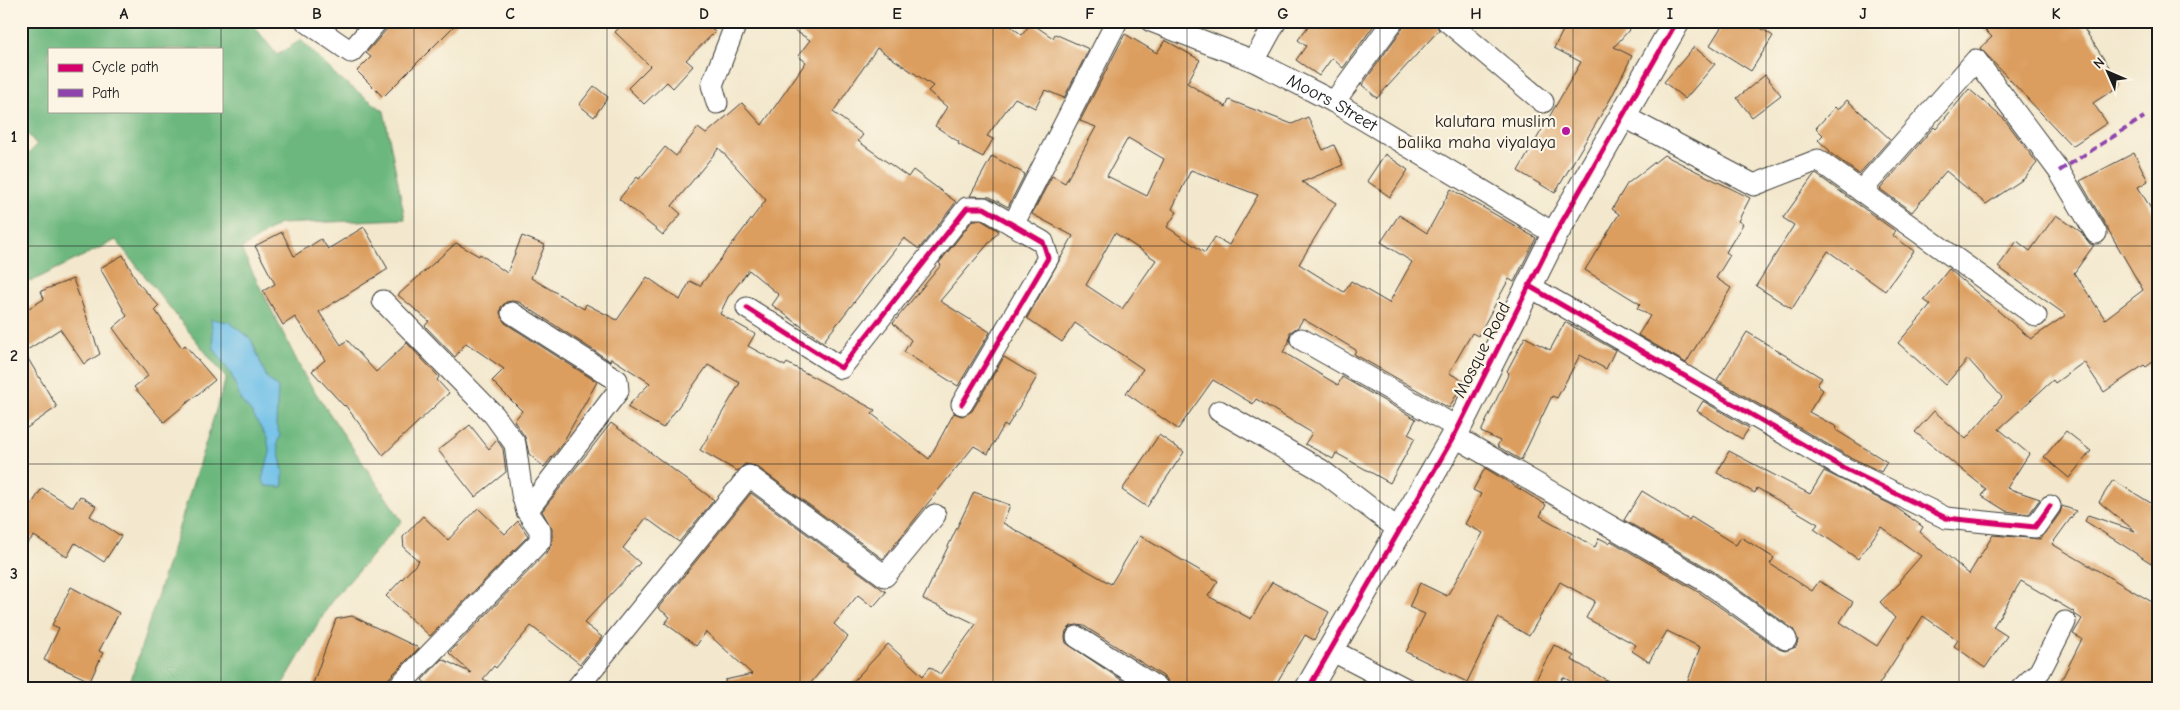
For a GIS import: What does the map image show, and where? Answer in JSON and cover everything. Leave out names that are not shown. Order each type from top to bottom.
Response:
[{"type":"street","points":[[306,21],[352,52],[377,21]]},
{"type":"street","points":[[717,103],[712,85],[737,21]]},
{"type":"street","points":[[1014,226],[1117,21]]},
{"type":"street","name":"Moors Street","points":[[1151,21],[1176,26],[1254,61],[1334,102],[1555,234]]},
{"type":"street","points":[[1254,61],[1276,21]]},
{"type":"street","points":[[1334,102],[1393,21]]},
{"type":"street","points":[[1447,21],[1543,102]]},
{"type":"street","name":"Mosque Road","points":[[1308,689],[1456,432],[1555,234],[1677,21]]},
{"type":"street","points":[[1861,191],[1976,60],[2059,171],[2096,233]]},
{"type":"street","points":[[1623,116],[1754,186],[1818,160],[2036,316]]},
{"type":"street","points":[[747,308],[841,368],[967,208],[984,208],[1042,242],[1048,258],[962,404]]},
{"type":"street","points":[[1529,286],[1842,467],[1946,518],[2035,527],[2050,506]]},
{"type":"street","points":[[382,301],[494,415],[515,444],[522,494],[527,511],[540,530],[540,541],[396,689]]},
{"type":"street","points":[[512,313],[617,380],[618,391],[527,511]]},
{"type":"street","points":[[1301,339],[1707,582],[1786,639]]},
{"type":"street","points":[[1219,411],[1320,470],[1399,530]]},
{"type":"street","points":[[576,689],[749,476],[885,576],[935,515]]},
{"type":"street","points":[[2021,689],[2040,671],[2065,622]]},
{"type":"street","points":[[1077,637],[1160,689]]},
{"type":"street","points":[[1330,649],[1406,689]]},
{"type":"green space","points":[[21,21],[250,21],[277,55],[301,40],[339,78],[384,111],[405,219],[279,224],[241,249],[305,377],[402,521],[331,602],[280,689],[128,689],[226,378],[116,240],[30,282],[21,271],[21,161],[37,145],[21,126]]},
{"type":"water","points":[[211,319],[229,322],[251,339],[267,378],[278,388],[276,425],[280,435],[277,444],[283,471],[283,487],[266,486],[262,479],[270,453],[267,438],[251,412],[241,401],[232,376],[214,349]]},
{"type":"building","points":[[389,21],[459,21],[383,97],[357,71],[371,57],[366,53],[387,29]]},
{"type":"building","points":[[626,21],[705,21],[715,32],[686,60],[693,66],[673,88],[667,82],[644,104],[628,88],[650,66],[615,32]]},
{"type":"building","points":[[779,21],[1004,21],[1022,35],[1031,23],[1053,38],[1055,34],[1089,49],[1064,98],[1045,90],[1035,108],[1015,98],[987,136],[993,139],[983,157],[958,144],[959,142],[935,126],[947,107],[928,91],[933,86],[877,48],[833,112],[863,135],[858,141],[908,177],[913,170],[956,202],[919,249],[904,238],[823,342],[772,305],[779,295],[749,270],[728,297],[720,314],[755,334],[748,346],[785,366],[787,363],[875,410],[872,414],[929,459],[954,413],[962,416],[972,411],[1004,357],[1037,377],[1007,427],[1004,425],[988,454],[974,446],[883,559],[756,466],[745,464],[737,471],[700,450],[740,383],[708,365],[663,428],[627,407],[650,383],[611,358],[610,361],[519,302],[506,302],[501,307],[500,313],[505,323],[597,382],[562,444],[544,467],[529,454],[525,437],[514,421],[522,411],[492,381],[504,369],[466,343],[455,357],[425,326],[429,321],[398,295],[456,243],[479,256],[480,254],[507,273],[522,236],[545,245],[531,278],[584,309],[586,304],[617,320],[647,277],[680,300],[690,281],[700,286],[766,200],[719,148],[672,206],[681,214],[663,235],[619,199],[637,177],[639,179],[665,147],[676,156],[698,128],[706,134],[742,103],[762,125],[806,62],[798,56],[810,40]]},
{"type":"building","points":[[1312,21],[1377,21],[1343,68],[1332,58],[1319,76],[1296,60],[1306,46],[1298,40]]},
{"type":"building","points":[[1405,21],[1435,21],[1439,30],[1377,98],[1362,85],[1403,28]]},
{"type":"building","points":[[1568,21],[1637,21],[1614,47],[1632,56],[1611,98],[1555,193],[1518,171],[1581,62],[1554,48]]},
{"type":"building","points":[[1725,21],[1750,21],[1773,36],[1751,71],[1710,45]]},
{"type":"building","points":[[1976,21],[2079,21],[2121,85],[2093,103],[2107,123],[2072,146],[1980,48],[1992,37]]},
{"type":"building","points":[[1125,34],[1157,53],[1165,40],[1200,60],[1187,83],[1226,107],[1229,100],[1292,124],[1308,117],[1323,150],[1334,145],[1343,165],[1302,182],[1336,203],[1299,264],[1344,292],[1351,281],[1389,303],[1412,262],[1381,242],[1399,215],[1427,233],[1451,189],[1536,238],[1514,282],[1509,279],[1478,336],[1472,333],[1449,373],[1464,381],[1449,408],[1354,354],[1356,350],[1303,319],[1298,327],[1290,332],[1289,342],[1283,352],[1338,385],[1342,377],[1416,419],[1408,434],[1415,438],[1390,483],[1336,453],[1333,459],[1305,444],[1312,433],[1256,399],[1253,404],[1213,380],[1178,429],[1126,393],[1143,369],[1075,323],[1062,342],[1027,318],[1073,236],[1032,214],[1052,176],[1065,183],[1096,127],[1080,121]],"holes":[[[1128,138],[1164,159],[1147,196],[1107,176]],[[1191,170],[1258,195],[1229,245],[1215,237],[1205,253],[1167,227],[1177,212],[1172,209]],[[1115,233],[1156,260],[1122,309],[1086,285]]]},
{"type":"building","points":[[1694,47],[1715,64],[1685,99],[1664,82]]},
{"type":"building","points":[[1765,75],[1781,95],[1752,117],[1737,98]]},
{"type":"building","points":[[594,86],[608,97],[594,117],[579,105]]},
{"type":"building","points":[[1969,89],[2005,120],[2037,163],[2025,178],[1986,204],[1946,171],[1912,212],[1880,189],[1934,127],[1936,129]]},
{"type":"building","points":[[1847,100],[1890,139],[1859,174],[1829,152],[1818,140],[1823,135],[1816,128],[1835,107],[1838,110]]},
{"type":"building","points":[[2134,153],[2148,181],[2138,187],[2159,222],[2159,357],[2104,392],[2084,362],[2055,383],[2053,380],[1999,429],[2029,454],[2007,488],[2040,499],[2029,514],[2006,511],[1982,496],[1986,489],[1915,432],[1934,411],[1966,439],[2002,397],[1968,359],[1945,385],[1898,343],[1931,305],[1924,300],[1949,269],[2031,339],[2066,315],[1998,267],[2017,241],[2030,251],[2056,215],[2081,232],[2090,244],[2094,245],[2074,273],[2105,319],[2143,290],[2080,181]]},
{"type":"building","points":[[1385,154],[1408,170],[1390,197],[1367,181]]},
{"type":"building","points":[[1664,155],[1750,198],[1738,221],[1743,224],[1726,252],[1730,255],[1716,278],[1731,288],[1686,363],[1638,335],[1650,316],[1637,308],[1640,304],[1585,270],[1619,214],[1612,209],[1627,184]]},
{"type":"building","points":[[992,156],[1025,174],[1008,207],[990,197],[970,196]]},
{"type":"building","points":[[1816,174],[1895,231],[1892,235],[1914,251],[1885,291],[1828,251],[1792,309],[1756,286],[1794,225],[1783,218]]},
{"type":"building","points":[[973,220],[981,220],[999,231],[940,301],[990,332],[958,386],[904,352],[911,340],[893,323],[941,265],[939,263]]},
{"type":"building","points":[[364,227],[388,269],[319,312],[341,345],[347,340],[376,372],[407,343],[439,377],[437,380],[449,393],[383,455],[345,405],[312,371],[325,360],[295,317],[283,325],[263,291],[275,284],[255,246],[282,232],[294,256],[321,239],[328,249]]},
{"type":"building","points":[[123,255],[138,283],[159,306],[155,310],[182,348],[185,345],[215,380],[164,422],[134,387],[148,376],[113,328],[127,316],[100,268]]},
{"type":"building","points":[[73,279],[100,354],[84,364],[60,329],[24,352],[57,407],[21,432],[21,313],[44,299],[41,291]]},
{"type":"building","points":[[1565,322],[1615,350],[1606,369],[1580,355],[1557,398],[1552,396],[1521,460],[1497,446],[1500,441],[1481,432],[1509,373],[1507,371],[1525,337],[1550,350]]},
{"type":"building","points":[[1747,332],[1822,378],[1817,385],[1823,390],[1809,412],[1837,427],[1836,430],[1887,462],[1881,472],[1848,456],[1717,380]]},
{"type":"building","points":[[1703,401],[1749,428],[1742,439],[1697,411]]},
{"type":"building","points":[[611,423],[714,500],[679,542],[646,518],[623,548],[640,563],[584,623],[602,637],[580,664],[531,626],[496,668],[494,666],[483,679],[503,689],[432,689],[422,680],[442,659],[471,673],[449,653],[549,550],[552,541],[552,529],[542,511]]},
{"type":"building","points":[[470,425],[489,449],[497,440],[503,449],[506,472],[475,497],[438,450]]},
{"type":"building","points":[[2066,431],[2091,451],[2069,478],[2044,457]]},
{"type":"building","points":[[1159,435],[1184,452],[1147,507],[1122,490]]},
{"type":"building","points":[[1729,451],[1810,494],[1824,471],[1894,506],[1923,527],[1920,532],[1969,574],[1993,535],[2040,539],[2060,513],[2062,506],[2076,511],[2052,544],[2159,606],[2159,689],[2057,689],[2082,639],[2073,634],[2082,619],[2074,612],[2021,581],[1993,627],[2007,636],[1985,668],[1954,646],[1958,640],[1923,616],[1876,689],[1685,689],[1700,647],[1667,631],[1649,662],[1632,651],[1636,645],[1586,618],[1595,601],[1560,582],[1529,636],[1498,618],[1467,682],[1406,652],[1425,614],[1409,607],[1420,583],[1447,596],[1483,533],[1465,524],[1481,494],[1473,490],[1485,468],[1546,505],[1540,516],[1595,547],[1599,538],[1609,543],[1611,541],[1700,593],[1779,649],[1785,651],[1796,647],[1798,640],[1793,629],[1713,571],[1624,520],[1642,491],[1689,520],[1691,517],[1736,545],[1741,537],[1774,558],[1770,564],[1812,591],[1819,581],[1853,602],[1840,622],[1877,646],[1895,618],[1880,602],[1901,582],[1899,581],[1921,556],[1881,527],[1858,559],[1814,529],[1818,524],[1757,488],[1755,493],[1717,473]]},
{"type":"building","points":[[2113,480],[2159,508],[2159,568],[2085,521],[2088,515],[2135,531],[2099,502]]},
{"type":"building","points":[[42,488],[73,507],[80,496],[96,506],[90,516],[121,536],[104,562],[75,543],[67,557],[34,536],[21,550],[21,521]]},
{"type":"building","points":[[974,492],[1010,505],[1003,523],[1111,584],[1140,536],[1218,581],[1208,596],[1251,619],[1272,582],[1329,612],[1314,640],[1305,635],[1273,689],[1171,689],[1166,678],[1084,626],[1077,625],[1071,626],[1066,631],[1066,643],[1135,689],[846,689],[888,644],[923,676],[930,667],[940,674],[976,624],[923,599]]},
{"type":"building","points":[[751,493],[886,592],[873,607],[858,595],[834,624],[848,637],[806,689],[726,689],[725,680],[752,674],[706,632],[696,646],[665,623],[670,617],[658,608]]},
{"type":"building","points":[[478,508],[505,534],[518,521],[528,536],[430,636],[386,596],[419,561],[404,548],[403,537],[423,516],[448,540]]},
{"type":"building","points":[[71,587],[119,613],[99,651],[103,653],[90,681],[44,660],[59,628],[52,625]]},
{"type":"building","points":[[352,616],[419,648],[387,680],[384,689],[311,689],[336,619]]},
{"type":"building","points":[[1554,645],[1574,656],[1572,660],[1622,689],[1584,689],[1563,677],[1557,689],[1531,689]]},
{"type":"marked path","points":[[2059,171],[2144,117]]},
{"type":"cycle path","points":[[1308,689],[1454,436],[1555,234],[1677,21]]},
{"type":"cycle path","points":[[747,308],[841,368],[967,208],[984,208],[1043,242],[1048,258],[962,404]]},
{"type":"cycle path","points":[[1529,286],[1842,467],[1946,518],[2035,527],[2050,506]]},
{"type":"place","name":"kalutara muslim balika maha viyalaya","points":[[1566,131]]}]
